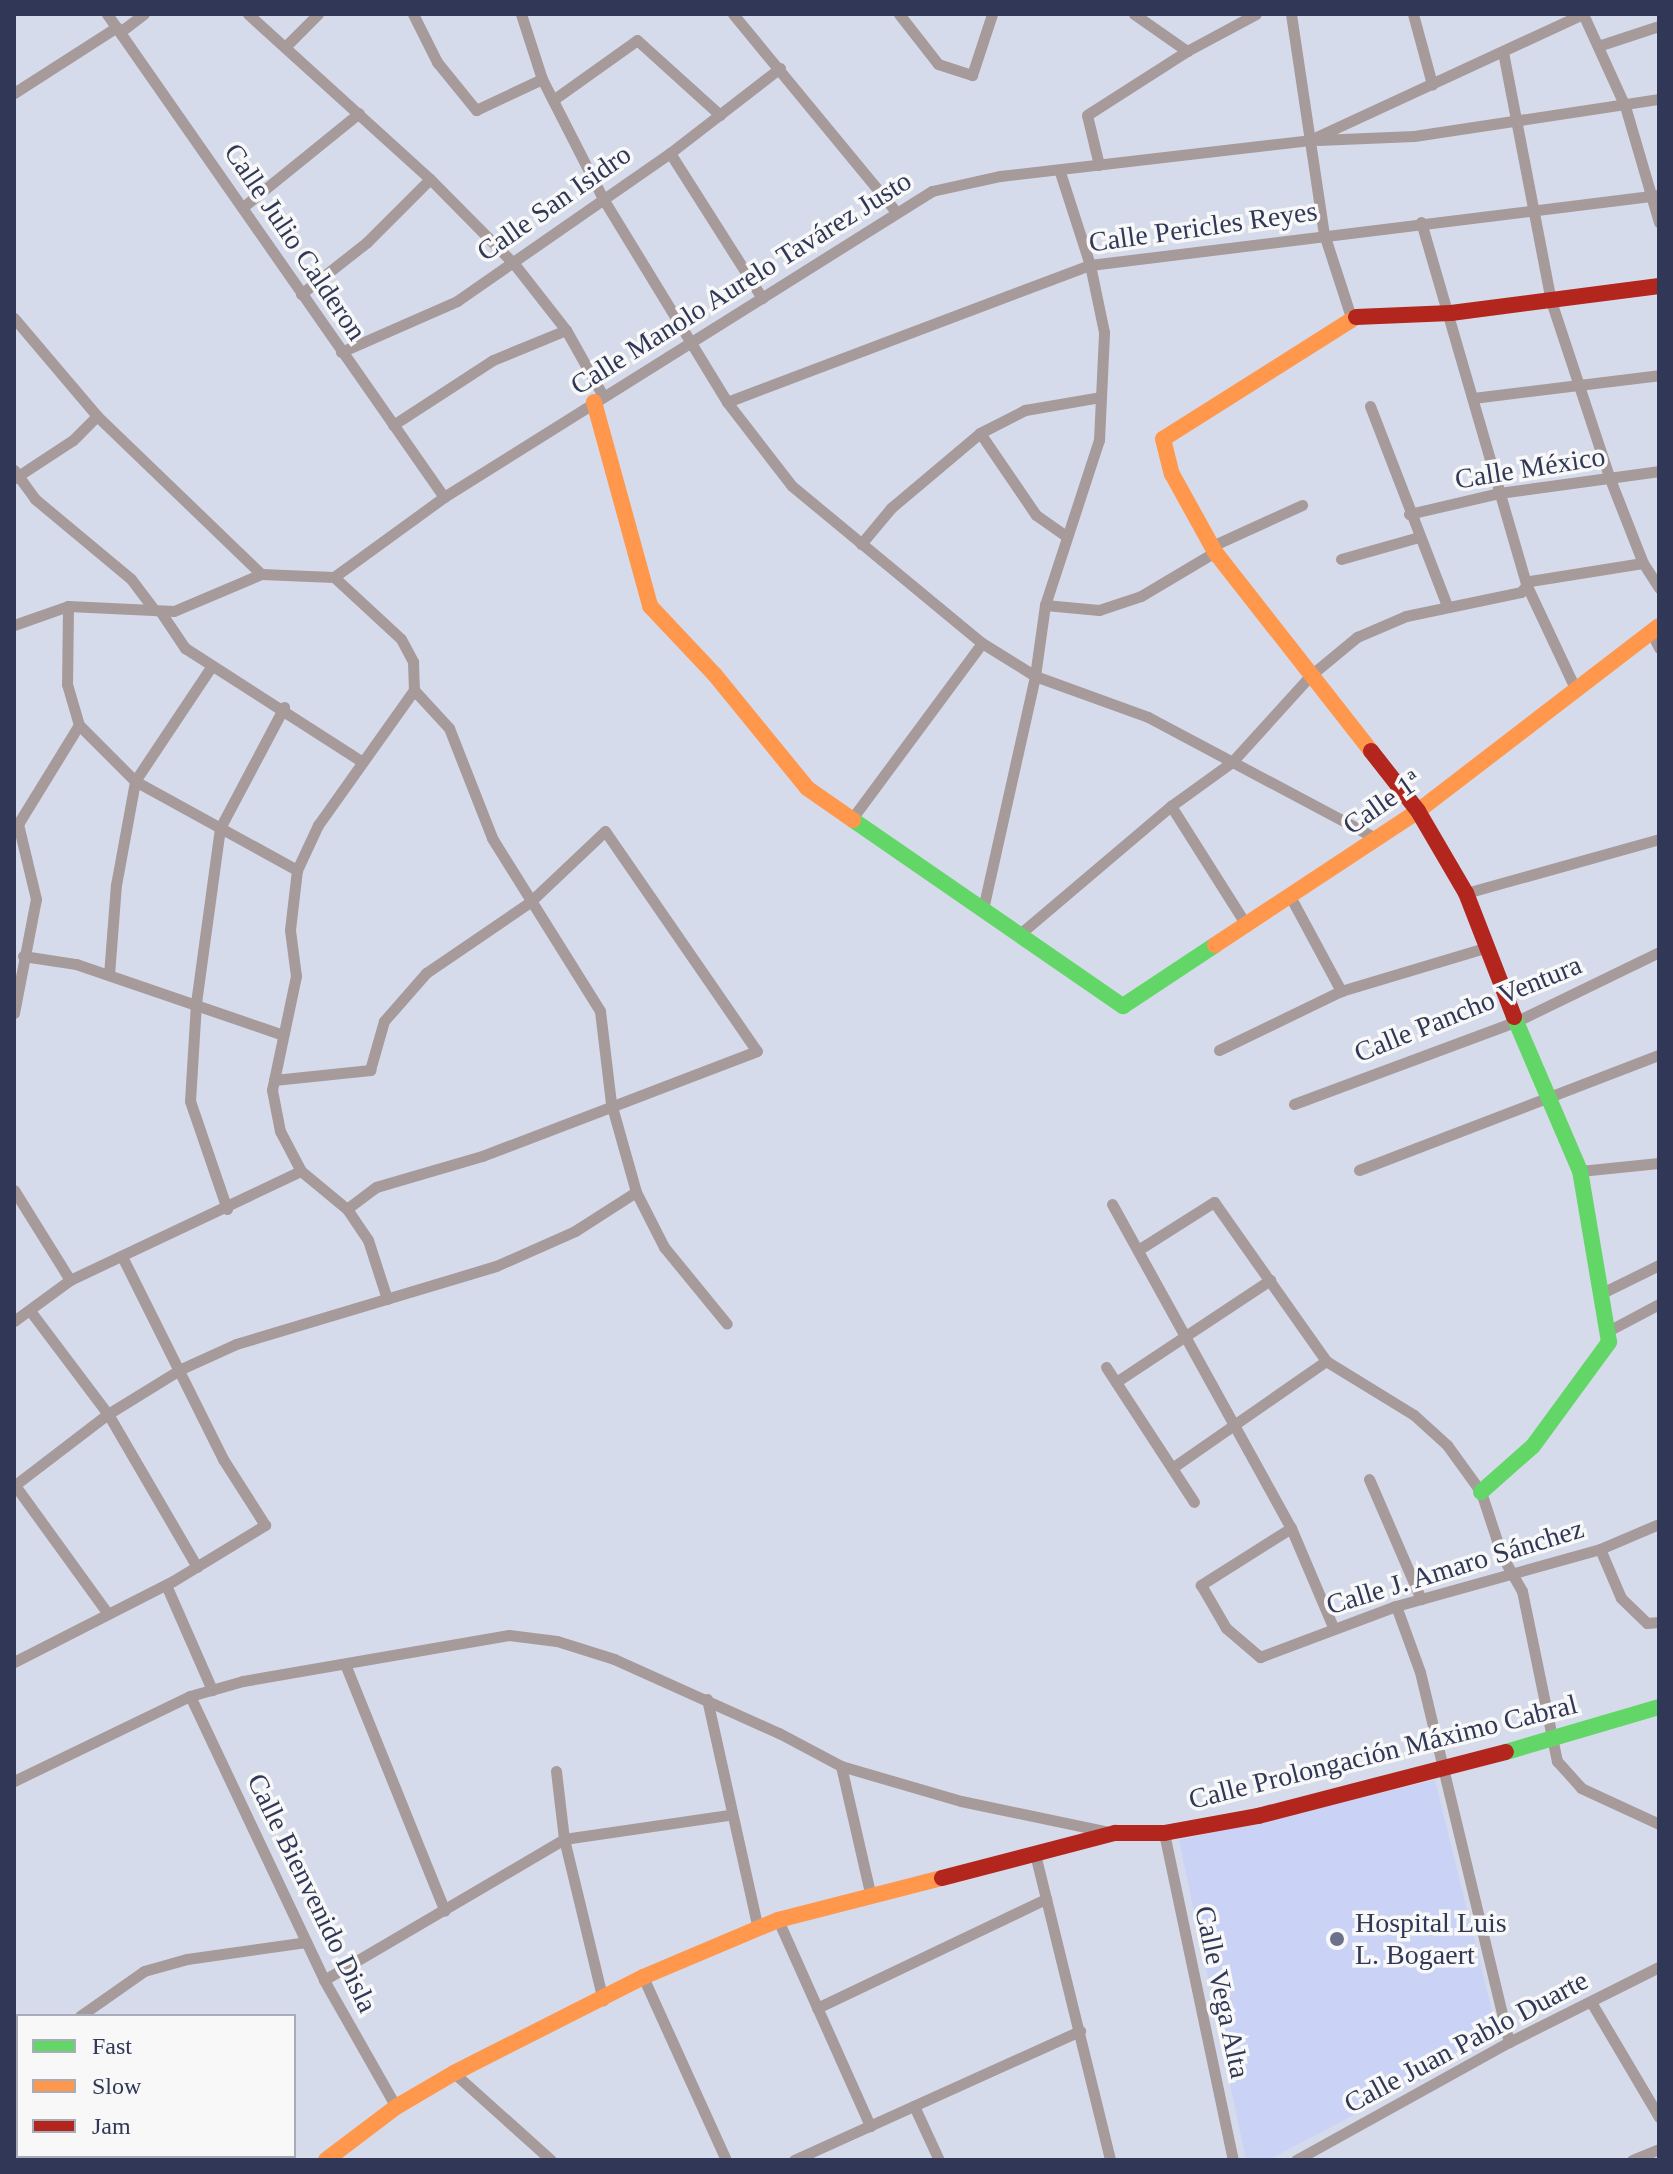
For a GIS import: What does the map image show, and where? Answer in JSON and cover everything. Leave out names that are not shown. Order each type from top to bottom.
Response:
[{"type":"street","name":"Calle Julio Calderon","points":[[107,14],[444,497]]},
{"type":"street","points":[[14,93],[144,14]]},
{"type":"street","points":[[248,14],[430,179],[511,261],[566,330],[598,399],[650,606],[807,788],[1021,933],[1171,806],[1232,762],[1311,675],[1368,631],[1447,606],[1527,586],[1530,581],[1643,563]]},
{"type":"street","points":[[286,46],[318,14]]},
{"type":"street","points":[[413,14],[437,62],[476,110],[542,79]]},
{"type":"street","points":[[521,14],[542,79],[602,197],[727,402],[792,486],[982,643],[1035,676],[1148,717],[1377,839]]},
{"type":"street","points":[[733,14],[896,212]]},
{"type":"street","points":[[899,14],[938,64],[972,75],[992,14]]},
{"type":"street","points":[[1099,165],[1087,115],[1187,51],[1256,14]]},
{"type":"street","points":[[1291,14],[1324,234],[1351,317]]},
{"type":"street","points":[[1413,14],[1432,84]]},
{"type":"street","points":[[1583,14],[1625,106],[1655,196],[1659,222]]},
{"type":"street","name":"Calle Manolo Aurelo Tavárez Justo","points":[[334,577],[444,497],[932,191],[1000,176],[1060,172],[1310,140],[1583,14]]},
{"type":"street","points":[[1138,15],[1187,51]]},
{"type":"street","points":[[1598,46],[1659,26]]},
{"type":"street","points":[[553,100],[637,40],[720,115]]},
{"type":"street","points":[[1503,52],[1514,122],[1551,301],[1577,388],[1610,479],[1643,563],[1659,588]]},
{"type":"street","name":"Calle San Isidro","points":[[341,352],[457,301],[602,197],[670,153],[780,68]]},
{"type":"street","points":[[1310,140],[1414,136],[1659,99]]},
{"type":"street","points":[[243,207],[359,113]]},
{"type":"street","points":[[670,153],[762,298]]},
{"type":"street","points":[[983,909],[1035,676],[1045,605],[1099,440],[1104,332],[1090,265],[1060,172]]},
{"type":"street","points":[[301,294],[367,242],[430,179]]},
{"type":"street","name":"Calle Pericles Reyes","points":[[727,402],[1090,265],[1421,222],[1534,212],[1655,196]]},
{"type":"street","points":[[1421,222],[1451,313],[1527,586],[1576,690]]},
{"type":"street","points":[[1481,1492],[1533,1446],[1607,1347],[1608,1331],[1580,1171],[1484,948],[1466,893],[1418,811],[1213,549],[1172,474],[1164,437],[1351,317],[1451,313],[1659,286]]},
{"type":"street","points":[[14,318],[97,416],[261,574]]},
{"type":"street","points":[[393,425],[493,360],[566,330]]},
{"type":"street","points":[[1473,398],[1577,388],[1659,375]]},
{"type":"street","points":[[861,544],[891,508],[980,433],[1015,413],[1100,397]]},
{"type":"street","points":[[1370,406],[1409,514],[1447,606]]},
{"type":"street","points":[[97,416],[73,440],[15,475],[35,499],[131,579],[185,648],[211,667],[284,707],[361,761]]},
{"type":"street","points":[[980,433],[1036,515],[1066,536]]},
{"type":"street","name":"Calle México","points":[[1409,514],[1499,493],[1659,471]]},
{"type":"street","points":[[1045,605],[1099,610],[1141,596],[1213,549],[1302,505]]},
{"type":"street","points":[[1341,559],[1419,537]]},
{"type":"street","points":[[14,625],[68,606],[174,611],[261,574],[334,577],[401,639],[413,662],[414,690],[318,825],[297,870],[290,930],[296,976],[274,1080],[280,1131],[301,1171],[347,1209],[368,1240],[387,1299]]},
{"type":"street","points":[[68,606],[67,684],[79,725],[135,781],[297,870]]},
{"type":"street","points":[[1655,629],[1659,648]]},
{"type":"street","name":"Calle 1ª","points":[[1021,933],[1123,1006],[1291,898],[1418,811],[1655,629]]},
{"type":"street","points":[[851,820],[982,643]]},
{"type":"street","points":[[109,975],[116,885],[135,781],[211,667]]},
{"type":"street","points":[[414,690],[449,728],[492,838],[600,1011],[611,1103],[636,1192],[664,1247],[727,1324]]},
{"type":"street","points":[[227,1209],[190,1101],[196,1003],[220,828],[284,707]]},
{"type":"street","points":[[14,1013],[36,899],[18,824],[79,725]]},
{"type":"street","points":[[1171,806],[1247,926]]},
{"type":"street","points":[[274,1080],[370,1070],[384,1021],[426,973],[530,902],[605,831],[757,1051],[611,1103],[482,1156],[376,1187],[347,1209]]},
{"type":"street","points":[[1466,893],[1659,839]]},
{"type":"street","points":[[1291,898],[1341,991]]},
{"type":"street","points":[[1219,1050],[1341,991],[1484,948]]},
{"type":"street","name":"Calle Pancho Ventura","points":[[1294,1104],[1515,1022],[1659,952]]},
{"type":"street","points":[[23,956],[109,975],[283,1035]]},
{"type":"street","points":[[1359,1170],[1659,1055]]},
{"type":"street","points":[[1580,1171],[1659,1163]]},
{"type":"street","points":[[14,1321],[31,1312],[70,1280],[227,1209],[301,1171]]},
{"type":"street","points":[[14,1190],[70,1280]]},
{"type":"street","points":[[108,1614],[14,1485],[108,1414],[181,1369],[236,1344],[496,1266],[575,1231],[636,1192]]},
{"type":"street","points":[[1138,1250],[1214,1202],[1326,1361],[1426,1423],[1481,1492],[1502,1556],[1514,1573],[1556,1737],[1557,1761],[1581,1788],[1659,1824]]},
{"type":"street","points":[[1112,1204],[1291,1528],[1333,1627]]},
{"type":"street","points":[[14,1645],[18,1660],[166,1585],[265,1525],[223,1459],[181,1369],[122,1256]]},
{"type":"street","points":[[1602,1293],[1659,1265]]},
{"type":"street","points":[[1116,1382],[1270,1280]]},
{"type":"street","points":[[1608,1331],[1659,1304]]},
{"type":"street","points":[[31,1312],[108,1414],[197,1567]]},
{"type":"street","points":[[1172,1468],[1326,1361]]},
{"type":"street","points":[[1106,1367],[1194,1502]]},
{"type":"street","points":[[1369,1479],[1421,1599]]},
{"type":"street","name":"Calle J. Amaro Sánchez","points":[[1291,1528],[1201,1585],[1236,1640],[1255,1655],[1266,1656],[1333,1627],[1396,1606],[1600,1549],[1659,1524]]},
{"type":"street","points":[[1600,1549],[1621,1598],[1647,1623],[1659,1622]]},
{"type":"street","points":[[166,1585],[212,1690]]},
{"type":"street","points":[[1396,1606],[1420,1672],[1509,2042]]},
{"type":"street","points":[[14,1781],[190,1696],[473,1638],[532,1637],[614,1659],[707,1699],[841,1766],[961,1801],[1115,1833]]},
{"type":"street","points":[[345,1664],[445,1911]]},
{"type":"street","name":"Calle Bienvenido Disla","points":[[190,1696],[324,1980],[396,2107]]},
{"type":"street","points":[[707,1699],[729,1815],[758,1929]]},
{"type":"street","name":"Calle Prolongación Máximo Cabral","points":[[326,2160],[396,2107],[454,2073],[643,1977],[778,1920],[1036,1858],[1115,1833],[1164,1833],[1443,1770],[1659,1707]]},
{"type":"street","points":[[841,1766],[871,1897]]},
{"type":"street","points":[[556,1771],[564,1839],[603,2000]]},
{"type":"street","points":[[324,1980],[564,1839],[729,1815]]},
{"type":"street","name":"Calle Vega Alta","points":[[1164,1833],[1233,2160]]},
{"type":"street","points":[[1036,1858],[1110,2160]]},
{"type":"street","points":[[817,2008],[1046,1899]]},
{"type":"street","points":[[778,1920],[870,2126]]},
{"type":"street","points":[[83,2014],[144,1971],[187,1959],[306,1942]]},
{"type":"street","name":"Calle Juan Pablo Duarte","points":[[1296,2160],[1509,2042],[1659,1967]]},
{"type":"street","points":[[643,1977],[726,2160]]},
{"type":"street","points":[[1591,2002],[1659,2117]]},
{"type":"street","points":[[794,2160],[1080,2031]]},
{"type":"street","points":[[454,2073],[551,2160]]},
{"type":"street","points":[[914,2106],[939,2160]]},
{"type":"street","points":[[1632,2160],[1659,2149]]},
{"type":"shaded area","name":"Hospital Luis L. Bogaert","points":[[1435,1780],[1499,2039],[1268,2160],[1246,2160],[1179,1840]]},
{"type":"traffic: fast","points":[[853,820],[1123,1006],[1215,945]]},
{"type":"traffic: fast","points":[[1481,1492],[1533,1446],[1609,1342],[1580,1171],[1514,1017]]},
{"type":"traffic: fast","points":[[1506,1752],[1659,1707]]},
{"type":"traffic: slow","points":[[1356,317],[1163,439],[1172,474],[1215,552],[1371,751]]},
{"type":"traffic: slow","points":[[594,402],[650,606],[715,675],[807,788],[853,820]]},
{"type":"traffic: slow","points":[[1215,945],[1418,811],[1659,626]]},
{"type":"traffic: slow","points":[[326,2160],[396,2107],[454,2073],[643,1977],[778,1920],[942,1878]]},
{"type":"traffic: jam","points":[[1356,317],[1451,313],[1659,286]]},
{"type":"traffic: jam","points":[[1371,751],[1418,811],[1466,893],[1514,1017]]},
{"type":"traffic: jam","points":[[942,1878],[1115,1833],[1164,1833],[1258,1816],[1506,1752]]},
{"type":"place","name":"Hospital Luis L. Bogaert","points":[[1337,1939]]}]
